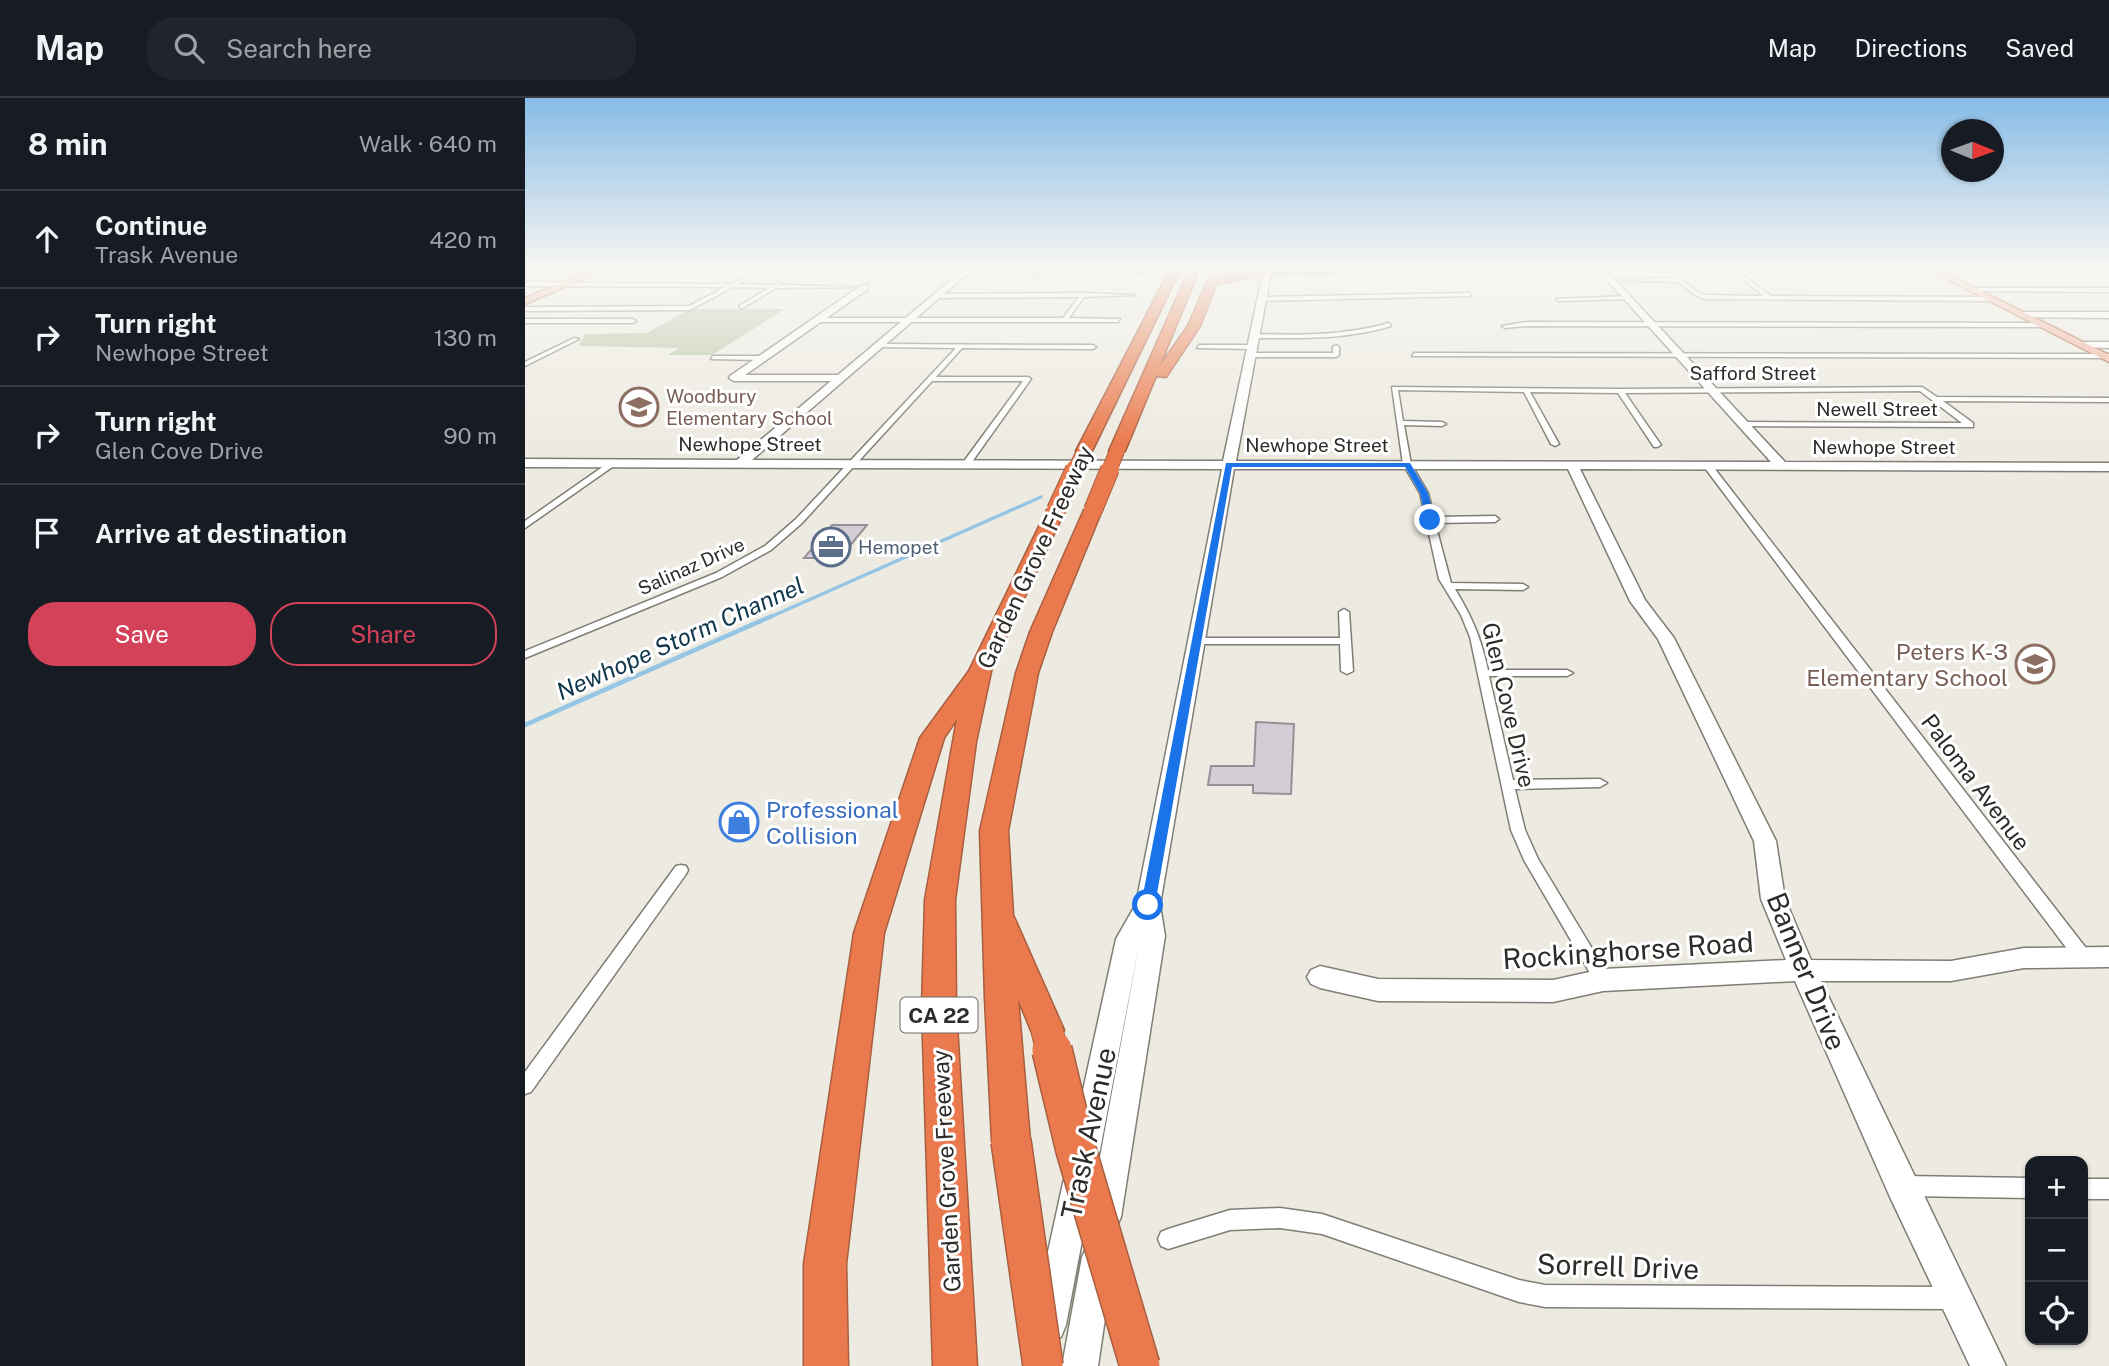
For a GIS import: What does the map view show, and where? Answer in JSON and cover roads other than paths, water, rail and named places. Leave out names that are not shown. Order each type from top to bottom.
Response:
[{"type":"highway","name":"Garden Grove Freeway","points":[[955,1366],[939,1007],[940,900],[964,742],[981,667],[1144,327]]},
{"type":"highway","name":"Garden Grove Freeway","points":[[1042,1366],[1011,1141],[994,831],[1027,673],[1041,632],[1171,327]]},
{"type":"highway","points":[[1148,382],[1164,372],[1193,327]]},
{"type":"highway","points":[[826,1366],[825,1264],[869,933],[932,738],[981,667]]},
{"type":"highway","points":[[997,910],[1047,1030],[1076,1150],[1140,1366]]},
{"type":"main road","points":[[2052,327],[2083,345],[2106,352]]},
{"type":"main road","points":[[2054,327],[2106,352]]},
{"type":"street","points":[[806,327],[734,378],[841,378]]},
{"type":"street","points":[[740,464],[900,327]]},
{"type":"street","name":"Trask Avenue","points":[[1080,1366],[1153,936],[1148,905],[1195,641],[1256,327]]},
{"type":"street","points":[[1199,347],[1252,346],[1363,333],[1382,327]]},
{"type":"street","points":[[1654,327],[1781,466]]},
{"type":"street","points":[[525,364],[576,338]]},
{"type":"street","points":[[879,346],[1093,347]]},
{"type":"street","name":"Salinaz Drive","points":[[525,655],[709,580],[751,559],[790,529],[960,346]]},
{"type":"street","points":[[1252,346],[1336,355],[1336,347]]},
{"type":"street","points":[[1414,355],[2106,352]]},
{"type":"street","points":[[713,358],[762,358]]},
{"type":"street","points":[[930,379],[1028,379],[966,464]]},
{"type":"street","name":"Safford Street","points":[[1394,388],[1620,391],[1710,388],[1922,389],[1936,399],[2109,400]]},
{"type":"street","name":"Glen Cove Drive","points":[[1394,388],[1407,464],[1424,493],[1447,586],[1471,627],[1518,830],[1531,860],[1603,980]]},
{"type":"street","points":[[1526,390],[1555,444]]},
{"type":"street","points":[[1620,391],[1657,445]]},
{"type":"street","name":"Newell Street","points":[[1742,424],[1970,425],[1936,399]]},
{"type":"street","points":[[1401,424],[1441,424]]},
{"type":"street","name":"Newhope Street","points":[[525,463],[2109,467]]},
{"type":"street","points":[[525,525],[614,463]]},
{"type":"street","name":"Banner Drive","points":[[1572,465],[1638,601],[1667,638],[1765,841],[1773,899],[1803,970],[1901,1186],[1988,1366]]},
{"type":"street","name":"Paloma Avenue","points":[[1708,466],[2083,957]]},
{"type":"street","points":[[1430,520],[1495,519]]},
{"type":"street","points":[[1447,586],[1523,587]]},
{"type":"street","points":[[1344,612],[1347,671]]},
{"type":"street","points":[[1195,641],[1345,641]]},
{"type":"street","points":[[1482,673],[1567,673]]},
{"type":"street","points":[[1507,785],[1600,783]]},
{"type":"street","points":[[525,1086],[681,870]]},
{"type":"street","name":"Trask Avenue","points":[[1042,1366],[1128,939],[1148,905]]},
{"type":"street","name":"Rockinghorse Road","points":[[1320,977],[1378,990],[1553,991],[1603,980],[1803,970],[1951,971],[2024,958],[2109,957]]},
{"type":"street","points":[[1901,1186],[2025,1188]]},
{"type":"street","points":[[2088,1189],[2109,1189]]},
{"type":"street","name":"Sorrell Drive","points":[[1168,1239],[1230,1220],[1280,1218],[1322,1224],[1519,1291],[1545,1296],[1956,1298]]},
{"type":"waterway","name":"Newhope Storm Channel","points":[[768,618],[1041,497]]},
{"type":"waterway","name":"Newhope Storm Channel","points":[[525,725],[772,616]]},
{"type":"place","name":"Woodbury Elementary School","points":[[639,407]]},
{"type":"place","name":"Hemopet","points":[[831,547]]},
{"type":"place","name":"Peters K-3 Elementary School","points":[[2035,664]]},
{"type":"place","name":"Professional Collision","points":[[739,822]]}]
